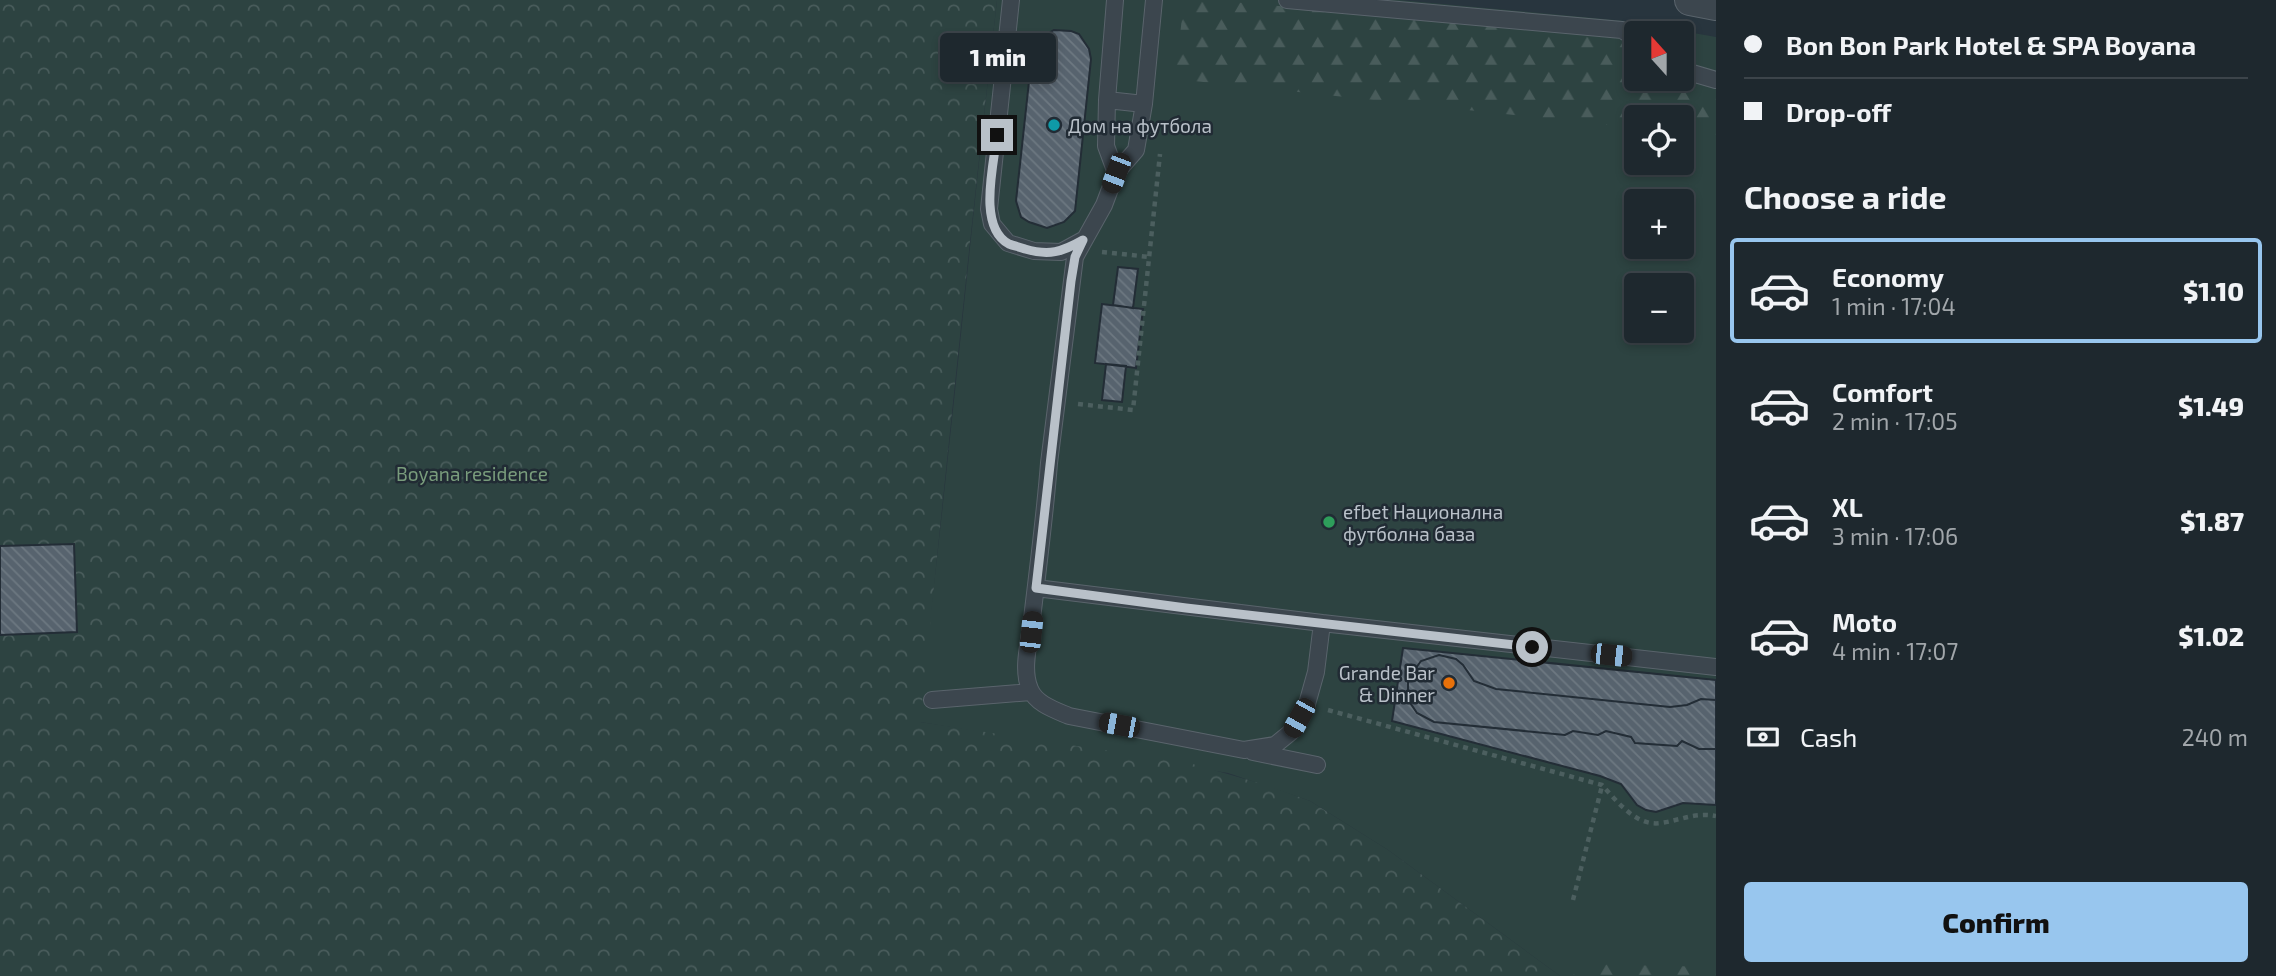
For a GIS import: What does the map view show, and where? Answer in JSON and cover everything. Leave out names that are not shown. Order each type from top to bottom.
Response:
[{"type":"street","points":[[1690,0],[1716,5]]},
{"type":"lane","points":[[1010,0],[989,209],[992,224],[1007,243],[1034,251],[1061,252],[1080,245]]},
{"type":"lane","points":[[1115,0],[1106,146],[1116,173]]},
{"type":"lane","points":[[1154,0],[1144,104],[1136,149],[1116,173],[1104,205],[1080,245],[1071,281],[1026,676],[1031,691],[1046,707],[1069,716],[1317,765]]},
{"type":"lane","points":[[1287,0],[1624,31]]},
{"type":"lane","points":[[1694,74],[1716,80]]},
{"type":"lane","points":[[1107,100],[1144,104]]},
{"type":"lane","points":[[1036,588],[1716,667]]},
{"type":"lane","points":[[1244,750],[1275,745],[1291,732],[1307,704],[1316,673],[1322,623]]},
{"type":"lane","points":[[932,700],[1031,691]]},
{"type":"path","points":[[1056,402],[1133,410],[1161,149]]},
{"type":"path","points":[[1080,245],[1150,257]]},
{"type":"path","points":[[1307,704],[1602,785],[1622,807],[1641,820],[1658,824],[1703,813],[1716,816]]},
{"type":"path","points":[[1573,900],[1602,785]]},
{"type":"green space","name":"Boyana residence","points":[[0,0],[997,0],[920,722],[1189,763],[1310,801],[1388,850],[1560,976],[0,976]]},
{"type":"green space","name":"efbet Национална футболна база","points":[[997,0],[1399,0],[1625,21],[1624,91],[1694,91],[1694,33],[1716,37],[1716,976],[1560,976],[1388,850],[1310,801],[1228,773],[920,722],[590,587],[930,619]]},
{"type":"green space","points":[[1184,0],[1210,0],[1619,36],[1624,39],[1624,91],[1694,91],[1694,78],[1716,86],[1716,136],[1694,133],[1694,105],[1624,105],[1624,127],[1175,79]]},
{"type":"green space","points":[[1585,964],[1716,967],[1716,976],[1572,976]]},
{"type":"building","name":"Дом на футбола","points":[[1054,30],[1079,34],[1089,49],[1091,59],[1075,211],[1064,222],[1047,228],[1021,217],[1016,201],[1032,54],[1040,38]]},
{"type":"building","points":[[1118,267],[1138,269],[1133,308],[1113,305]]},
{"type":"building","points":[[1102,304],[1143,309],[1136,368],[1095,363]]},
{"type":"building","points":[[1106,364],[1126,366],[1122,402],[1102,400]]},
{"type":"building","points":[[74,544],[77,632],[0,635],[0,546]]},
{"type":"building","points":[[1403,648],[1716,680],[1716,805],[1683,803],[1656,812],[1646,810],[1637,805],[1621,784],[1600,776],[1392,721]]},
{"type":"building","points":[[1439,655],[1456,659],[1474,681],[1496,689],[1670,707],[1687,705],[1701,699],[1716,700],[1716,749],[1699,749],[1682,741],[1677,746],[1635,743],[1631,737],[1606,731],[1598,735],[1573,731],[1565,735],[1434,722],[1417,713],[1411,704],[1408,679],[1421,661]]},
{"type":"place","name":"Дом на футбола","points":[[1054,125]]},
{"type":"place","name":"efbet Национална футболна база","points":[[1329,522]]},
{"type":"place","name":"Grande Bar & Dinner","points":[[1449,683]]},
{"type":"route","points":[[997,135],[989,209],[992,224],[1007,243],[1034,251],[1061,252],[1083,240],[1075,257],[1071,281],[1036,588],[1186,608],[1532,647]]}]
